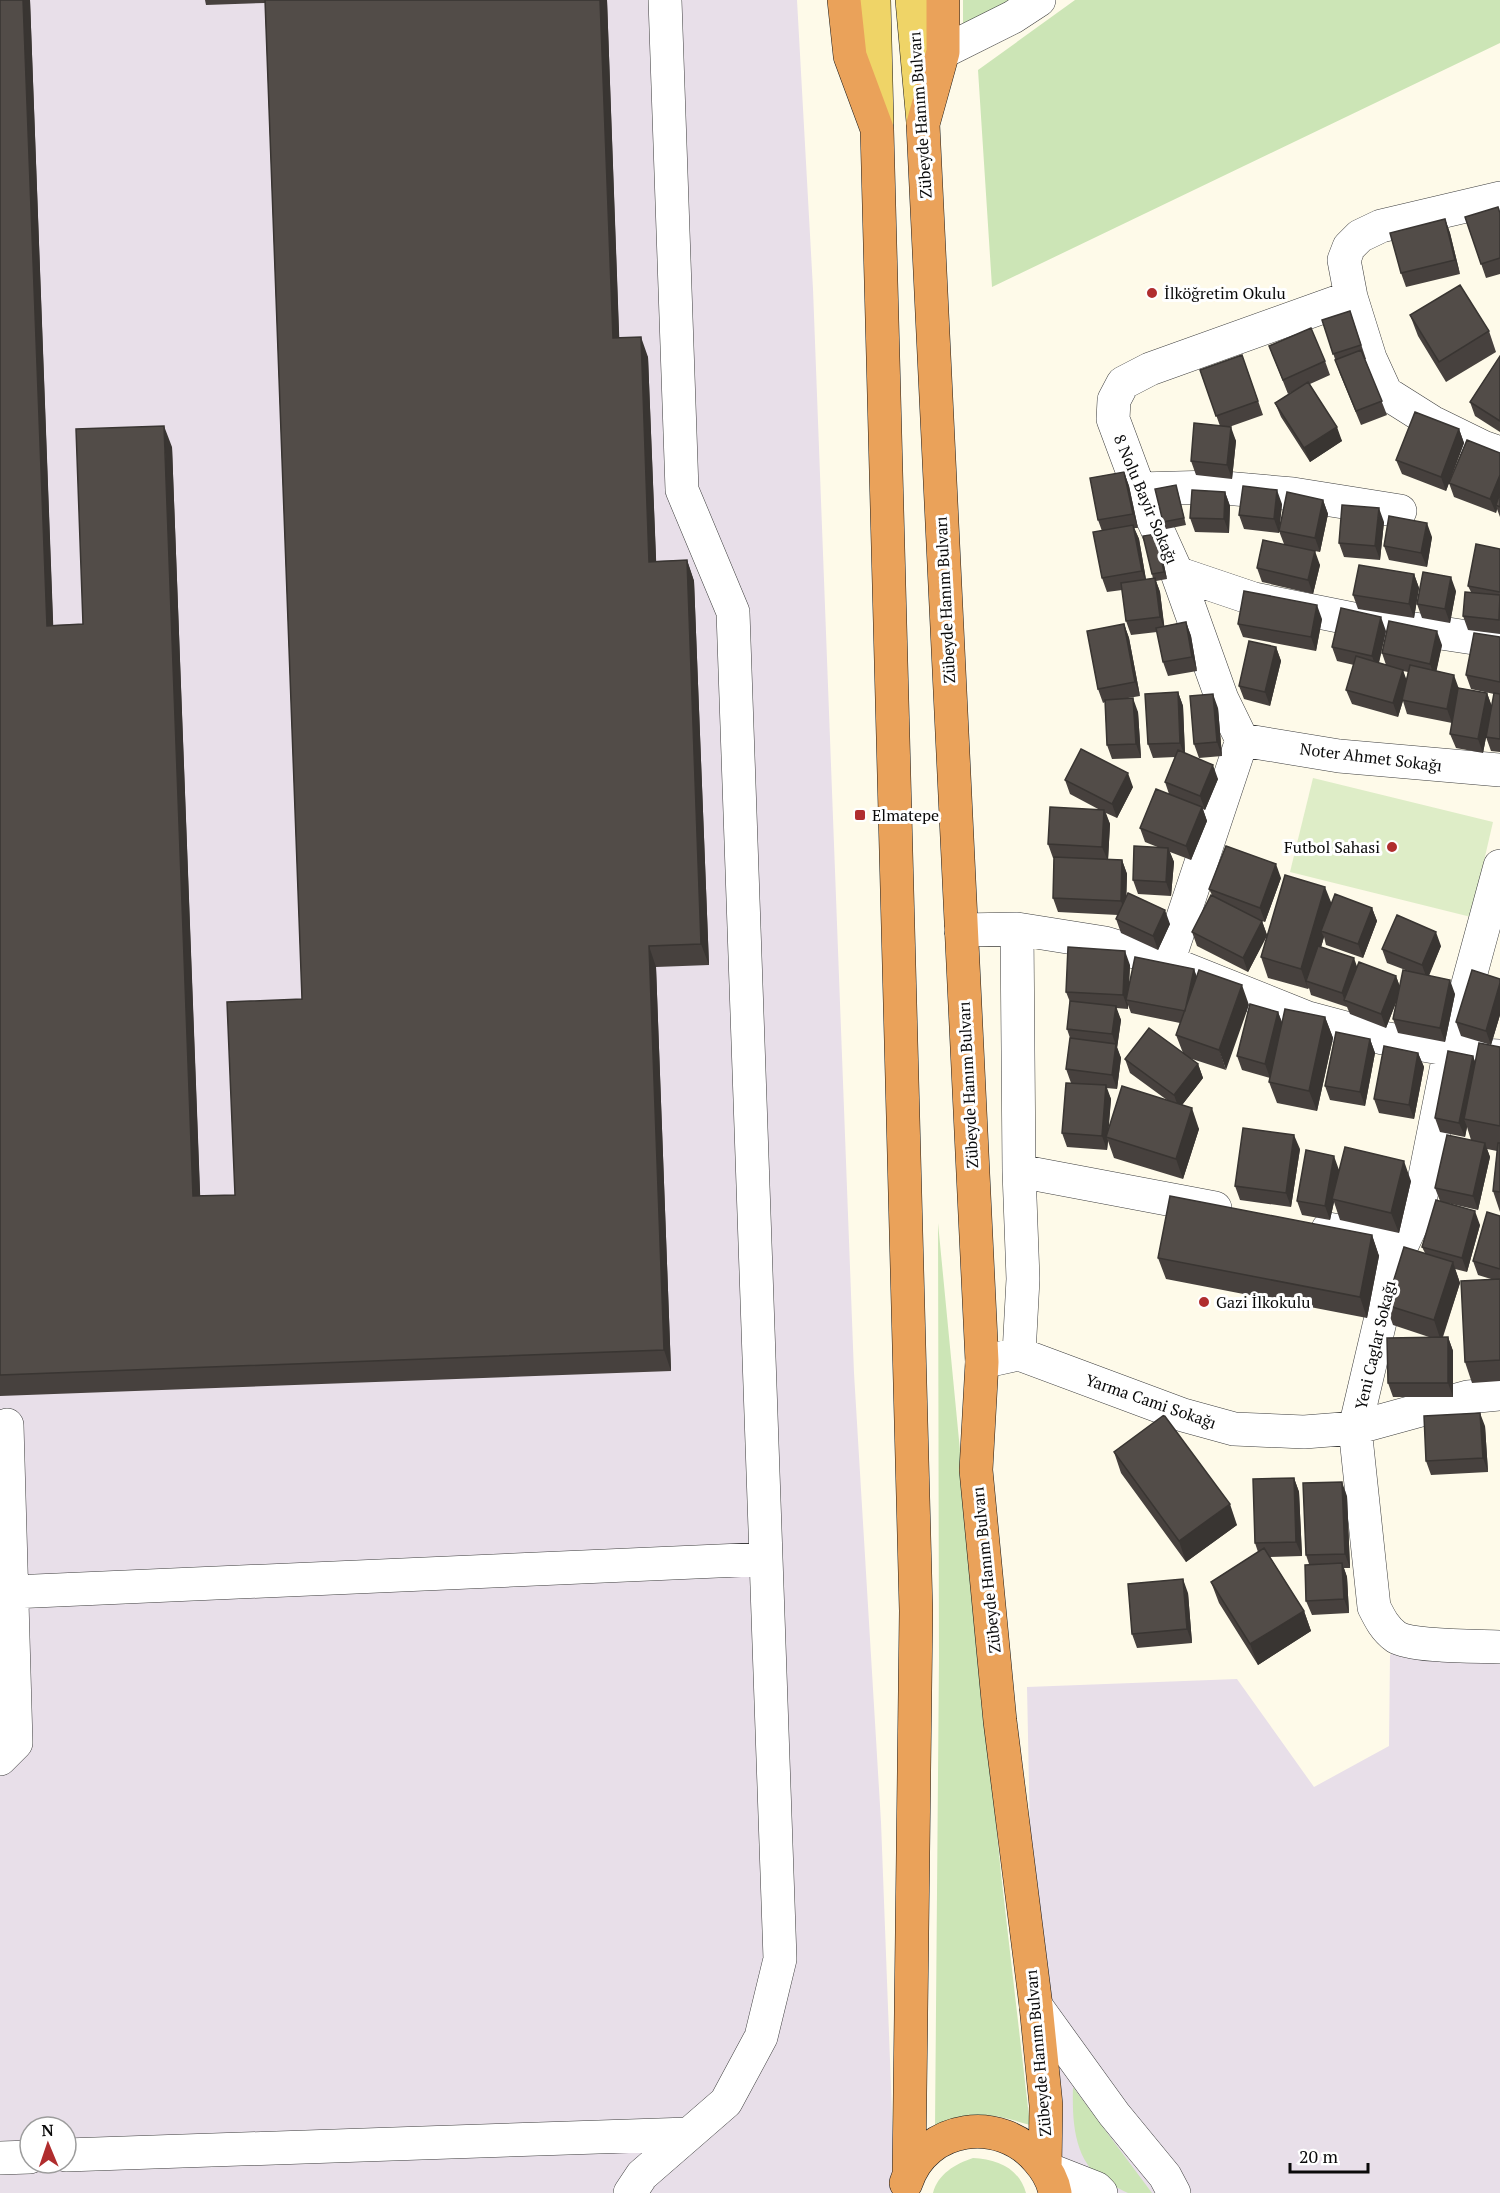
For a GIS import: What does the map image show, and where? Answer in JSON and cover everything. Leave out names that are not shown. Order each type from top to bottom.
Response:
[{"type":"highway","name":"Zübeyde Hanım Bulvarı","points":[[844,0],[850,56],[877,129],[916,1600],[906,2183]]},
{"type":"highway","points":[[923,124],[943,52],[943,0]]},
{"type":"highway","name":"Zübeyde Hanım Bulvarı","points":[[923,124],[982,1362],[976,1470],[1000,1721],[1036,2006],[1046,2105],[1050,2180]]},
{"type":"highway","name":"Zübeyde Hanım Bulvarı","points":[[906,2183],[923,2155],[941,2140],[963,2132],[987,2131],[1010,2137],[1030,2150],[1050,2180]]},
{"type":"main road","points":[[874,0],[877,129]]},
{"type":"main road","name":"Zübeyde Hanım Bulvarı","points":[[912,0],[923,124]]},
{"type":"street","points":[[630,2193],[642,2175],[726,2102],[761,2037],[780,1959],[733,612],[682,490],[665,0]]},
{"type":"street","points":[[943,52],[1013,17],[1039,0]]},
{"type":"street","points":[[1500,198],[1381,226],[1360,236],[1349,247],[1344,260],[1351,297],[1370,358],[1386,393],[1432,422],[1500,453]]},
{"type":"street","name":"8 Nolu Bayir Sokağı","points":[[1242,740],[1222,699],[1177,573],[1139,489],[1113,419],[1114,400],[1122,383],[1150,369],[1351,297]]},
{"type":"street","points":[[1139,489],[1213,487],[1282,493],[1400,512]]},
{"type":"street","points":[[1177,573],[1254,599],[1368,622],[1500,642]]},
{"type":"street","points":[[1168,962],[1242,740]]},
{"type":"street","name":"Noter Ahmet Sokağı","points":[[1242,740],[1339,756],[1500,770]]},
{"type":"street","name":"Yeni Caglar Sokağı","points":[[1500,866],[1450,1050],[1418,1211],[1394,1262],[1355,1428],[1374,1607],[1383,1626],[1398,1638],[1419,1642],[1500,1647]]},
{"type":"street","points":[[982,1362],[1019,1354],[1023,1279],[1019,1171],[1017,929]]},
{"type":"street","points":[[961,930],[1017,929],[1105,943],[1168,962],[1308,1018],[1383,1038],[1500,1056]]},
{"type":"street","points":[[1019,1171],[1242,1213]]},
{"type":"street","points":[[1300,1224],[1403,1243]]},
{"type":"street","name":"Yarma Cami Sokağı","points":[[1019,1354],[1183,1415],[1234,1429],[1304,1432],[1355,1428],[1468,1397],[1500,1394]]},
{"type":"street","points":[[0,1759],[16,1743],[7,1425]]},
{"type":"street","points":[[12,1592],[765,1559]]},
{"type":"street","points":[[1036,2006],[1114,2114],[1165,2176],[1174,2193]]},
{"type":"street","points":[[78,2155],[689,2134]]},
{"type":"street","points":[[0,2158],[18,2157]]},
{"type":"street","points":[[1050,2180],[1096,2188],[1101,2193]]},
{"type":"shaded area","points":[[0,0],[797,0],[813,289],[854,1373],[881,1822],[895,2193],[0,2193]]},
{"type":"shaded area","points":[[1433,1628],[1500,1633],[1500,2193],[1055,2193],[1033,1982],[1027,1687],[1237,1679],[1314,1787],[1389,1746],[1390,1655]]},
{"type":"green space","points":[[963,0],[1011,0],[963,25]]},
{"type":"green space","points":[[1075,0],[1500,0],[1500,43],[992,287],[978,70]]},
{"type":"green space","name":"Futbol Sahasi","points":[[1313,778],[1493,822],[1471,917],[1290,872]]},
{"type":"green space","points":[[938,1223],[1001,1874],[1030,2125],[982,2115],[935,2128],[939,1658]]},
{"type":"green space","points":[[1073,2087],[1152,2193],[1128,2193],[1099,2177],[1089,2167],[1082,2155],[1075,2129]]},
{"type":"green space","points":[[973,2158],[990,2160],[1006,2166],[1018,2177],[1026,2193],[933,2193],[943,2175],[960,2163]]},
{"type":"building","points":[[0,0],[23,0],[47,626],[83,624],[76,429],[164,426],[193,1196],[235,1195],[227,1002],[302,999],[265,0],[600,0],[613,338],[641,337],[649,562],[687,560],[701,944],[649,946],[664,1350],[0,1375]]},
{"type":"building","points":[[1498,207],[1500,258],[1481,264],[1465,217]]},
{"type":"building","points":[[1445,219],[1455,260],[1401,273],[1390,233]]},
{"type":"building","points":[[1460,285],[1489,331],[1439,362],[1410,315]]},
{"type":"building","points":[[1350,311],[1361,345],[1333,354],[1322,320]]},
{"type":"building","points":[[1311,328],[1325,361],[1283,380],[1269,346]]},
{"type":"building","points":[[1361,350],[1382,401],[1356,411],[1335,360]]},
{"type":"building","points":[[1242,355],[1258,401],[1216,416],[1200,370]]},
{"type":"building","points":[[1500,356],[1500,421],[1470,402]]},
{"type":"building","points":[[1308,382],[1337,427],[1304,448],[1275,403]]},
{"type":"building","points":[[1415,412],[1459,429],[1441,477],[1396,460]]},
{"type":"building","points":[[1194,423],[1231,427],[1227,465],[1191,461]]},
{"type":"building","points":[[1467,440],[1500,453],[1500,475],[1490,499],[1449,483]]},
{"type":"building","points":[[1124,472],[1133,514],[1098,520],[1090,478]]},
{"type":"building","points":[[1176,485],[1184,518],[1163,522],[1155,489]]},
{"type":"building","points":[[1243,486],[1277,490],[1274,519],[1239,515]]},
{"type":"building","points":[[1192,490],[1225,492],[1224,519],[1190,518]]},
{"type":"building","points":[[1287,492],[1323,500],[1315,538],[1279,531]]},
{"type":"building","points":[[1500,493],[1500,507],[1496,505]]},
{"type":"building","points":[[1342,505],[1379,508],[1375,546],[1339,543]]},
{"type":"building","points":[[1389,516],[1427,523],[1421,553],[1384,546]]},
{"type":"building","points":[[1133,525],[1142,571],[1102,578],[1093,532]]},
{"type":"building","points":[[1156,534],[1164,572],[1152,574],[1143,536]]},
{"type":"building","points":[[1263,540],[1315,551],[1308,580],[1257,568]]},
{"type":"building","points":[[1476,544],[1500,549],[1500,592],[1468,586]]},
{"type":"building","points":[[1359,565],[1414,574],[1409,604],[1353,595]]},
{"type":"building","points":[[1423,572],[1451,577],[1445,609],[1417,604]]},
{"type":"building","points":[[1155,578],[1160,617],[1126,621],[1121,583]]},
{"type":"building","points":[[1244,591],[1317,605],[1311,637],[1238,624]]},
{"type":"building","points":[[1465,592],[1500,595],[1499,620],[1463,616]]},
{"type":"building","points":[[1341,608],[1381,617],[1372,656],[1332,647]]},
{"type":"building","points":[[1389,621],[1437,631],[1430,664],[1382,653]]},
{"type":"building","points":[[1186,622],[1192,657],[1163,662],[1156,628]]},
{"type":"building","points":[[1124,624],[1135,682],[1098,689],[1087,631]]},
{"type":"building","points":[[1474,633],[1500,637],[1500,682],[1466,675]]},
{"type":"building","points":[[1249,641],[1276,647],[1265,692],[1239,686]]},
{"type":"building","points":[[1356,656],[1403,670],[1393,703],[1346,690]]},
{"type":"building","points":[[1410,665],[1454,675],[1447,709],[1402,700]]},
{"type":"building","points":[[1458,688],[1487,693],[1478,739],[1450,734]]},
{"type":"building","points":[[1178,692],[1180,743],[1148,744],[1145,694]]},
{"type":"building","points":[[1494,693],[1500,694],[1500,739],[1486,737]]},
{"type":"building","points":[[1213,694],[1217,742],[1194,744],[1190,696]]},
{"type":"building","points":[[1133,698],[1136,744],[1107,745],[1105,700]]},
{"type":"building","points":[[1081,749],[1128,773],[1112,804],[1065,780]]},
{"type":"building","points":[[1178,750],[1213,765],[1200,796],[1165,782]]},
{"type":"building","points":[[1156,789],[1202,807],[1186,846],[1140,828]]},
{"type":"building","points":[[1050,807],[1104,810],[1102,847],[1048,844]]},
{"type":"building","points":[[1134,846],[1168,848],[1166,882],[1133,880]]},
{"type":"building","points":[[1226,846],[1276,864],[1260,908],[1209,889]]},
{"type":"building","points":[[1054,857],[1122,860],[1121,901],[1053,898]]},
{"type":"building","points":[[1285,875],[1325,887],[1301,969],[1261,957]]},
{"type":"building","points":[[1128,893],[1165,910],[1153,936],[1116,919]]},
{"type":"building","points":[[1335,894],[1372,908],[1358,944],[1321,931]]},
{"type":"building","points":[[1211,895],[1262,921],[1243,958],[1192,932]]},
{"type":"building","points":[[1397,915],[1436,932],[1422,965],[1382,949]]},
{"type":"building","points":[[1318,946],[1354,958],[1342,993],[1306,981]]},
{"type":"building","points":[[1068,947],[1125,951],[1123,995],[1066,992]]},
{"type":"building","points":[[1135,957],[1194,969],[1185,1011],[1126,1000]]},
{"type":"building","points":[[1359,962],[1396,976],[1381,1014],[1344,1000]]},
{"type":"building","points":[[1199,970],[1242,985],[1219,1050],[1176,1035]]},
{"type":"building","points":[[1403,970],[1450,980],[1440,1028],[1393,1019]]},
{"type":"building","points":[[1472,970],[1500,979],[1486,1031],[1456,1022]]},
{"type":"building","points":[[1070,1001],[1116,1006],[1112,1034],[1067,1029]]},
{"type":"building","points":[[1250,1004],[1278,1012],[1265,1064],[1237,1056]]},
{"type":"building","points":[[1285,1009],[1325,1017],[1309,1091],[1269,1082]]},
{"type":"building","points":[[1149,1028],[1198,1064],[1174,1095],[1125,1059]]},
{"type":"building","points":[[1336,1032],[1370,1039],[1360,1092],[1325,1086]]},
{"type":"building","points":[[1070,1038],[1116,1044],[1112,1075],[1066,1069]]},
{"type":"building","points":[[1479,1043],[1500,1047],[1500,1126],[1464,1119]]},
{"type":"building","points":[[1384,1046],[1418,1053],[1409,1105],[1374,1099]]},
{"type":"building","points":[[1448,1051],[1473,1056],[1459,1123],[1435,1118]]},
{"type":"building","points":[[1066,1083],[1106,1085],[1102,1136],[1062,1133]]},
{"type":"building","points":[[1122,1086],[1192,1108],[1176,1159],[1106,1137]]},
{"type":"building","points":[[1243,1128],[1294,1135],[1286,1193],[1235,1186]]},
{"type":"building","points":[[1447,1135],[1485,1143],[1473,1196],[1435,1188]]},
{"type":"building","points":[[1498,1143],[1500,1143],[1500,1192],[1493,1191]]},
{"type":"building","points":[[1345,1147],[1404,1161],[1391,1213],[1332,1199]]},
{"type":"building","points":[[1306,1150],[1334,1156],[1325,1206],[1297,1201]]},
{"type":"building","points":[[1170,1196],[1372,1235],[1360,1297],[1158,1258]]},
{"type":"building","points":[[1436,1200],[1475,1211],[1462,1258],[1422,1247]]},
{"type":"building","points":[[1487,1212],[1500,1216],[1500,1269],[1473,1261]]},
{"type":"building","points":[[1404,1247],[1453,1262],[1434,1320],[1386,1305]]},
{"type":"building","points":[[1500,1279],[1500,1360],[1465,1362],[1461,1281]]},
{"type":"building","points":[[1448,1337],[1448,1383],[1388,1383],[1387,1338]]},
{"type":"building","points":[[1480,1413],[1483,1458],[1426,1461],[1424,1416]]},
{"type":"building","points":[[1164,1415],[1230,1504],[1179,1541],[1114,1452]]},
{"type":"building","points":[[1294,1478],[1296,1542],[1255,1543],[1253,1479]]},
{"type":"building","points":[[1342,1482],[1345,1554],[1306,1555],[1303,1483]]},
{"type":"building","points":[[1264,1548],[1304,1611],[1250,1644],[1211,1582]]},
{"type":"building","points":[[1342,1563],[1344,1599],[1306,1601],[1305,1565]]},
{"type":"building","points":[[1183,1579],[1187,1629],[1132,1634],[1128,1584]]},
{"type":"place","name":"İlköğretim Okulu","points":[[1152,293]]},
{"type":"place","name":"Elmatepe","points":[[860,815]]},
{"type":"place","name":"Futbol Sahasi","points":[[1392,847]]},
{"type":"place","name":"Gazi İlkokulu","points":[[1204,1302]]}]
